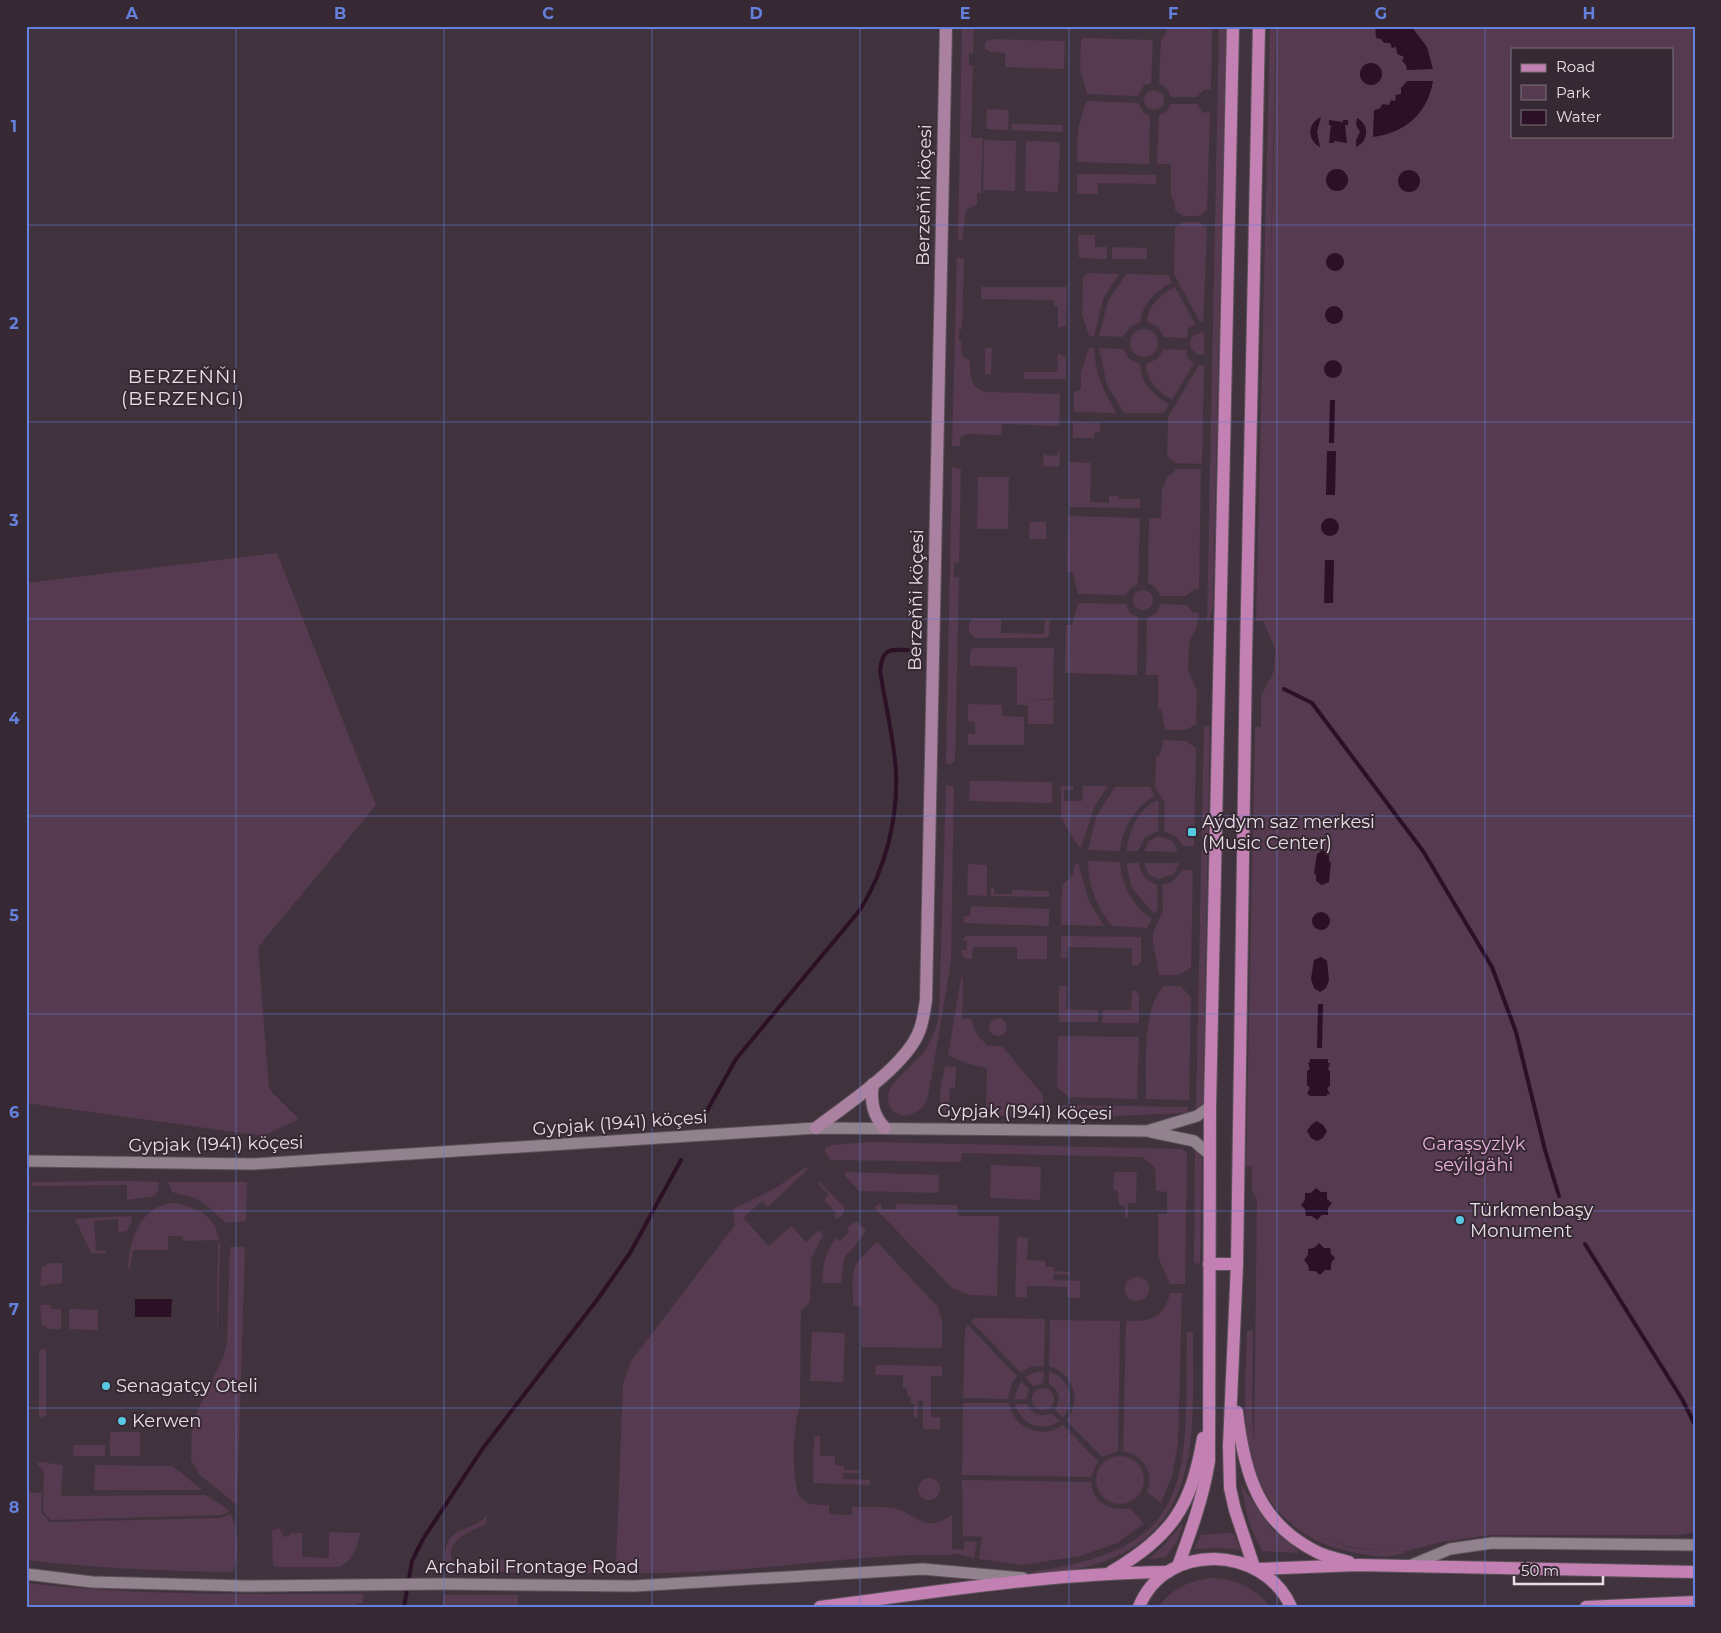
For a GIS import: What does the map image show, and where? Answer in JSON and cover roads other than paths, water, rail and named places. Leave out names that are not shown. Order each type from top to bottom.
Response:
[{"type":"main road","points":[[1139,1607],[1153,1586],[1173,1569],[1197,1516],[1205,1487],[1208,1460],[1210,1107],[1234,26]]},
{"type":"main road","points":[[1258,26],[1237,1264],[1229,1446],[1230,1488],[1235,1510],[1256,1568],[1274,1582],[1291,1607]]},
{"type":"main road","points":[[1209,1264],[1237,1264]]},
{"type":"main road","points":[[1233,1383],[1242,1451],[1253,1487],[1261,1501],[1280,1524],[1319,1553],[1358,1565]]},
{"type":"main road","points":[[1111,1573],[1139,1555],[1160,1538],[1172,1525],[1187,1499],[1198,1465],[1208,1406]]},
{"type":"main road","points":[[820,1607],[1036,1580],[1173,1569],[1200,1559],[1224,1558],[1256,1568],[1358,1565],[1695,1572]]},
{"type":"main road","points":[[1586,1607],[1695,1602]]},
{"type":"street","name":"Berzeňňi köçesi","points":[[816,1128],[873,1084],[908,1050],[918,1036],[924,1014],[926,993],[946,26]]},
{"type":"street","points":[[873,1084],[874,1113],[885,1128]]},
{"type":"street","name":"Gypjak (1941) köçesi","points":[[26,1161],[253,1164],[816,1128],[1147,1131],[1197,1116],[1210,1107]]},
{"type":"street","points":[[1147,1131],[1194,1141],[1210,1154]]},
{"type":"street","points":[[1409,1566],[1450,1549],[1492,1543],[1695,1545]]},
{"type":"street","name":"Archabil Frontage Road","points":[[26,1574],[119,1584],[244,1586],[443,1584],[634,1586],[924,1569],[1036,1580]]},
{"type":"water","points":[[1375,26],[1411,26],[1427,47],[1433,69],[1407,70],[1406,65],[1402,61],[1404,57],[1397,54],[1396,47],[1392,48],[1390,43],[1384,43],[1381,39],[1376,38]]},
{"type":"water","points":[[1371,63],[1379,66],[1382,74],[1379,82],[1371,85],[1363,82],[1360,74],[1363,66]]},
{"type":"water","points":[[1407,81],[1433,81],[1426,103],[1413,120],[1405,126],[1385,135],[1373,137],[1374,110],[1379,109],[1383,104],[1389,105],[1391,100],[1395,101],[1396,95],[1401,94],[1401,88]]},
{"type":"water","points":[[1321,117],[1317,132],[1320,147],[1313,140],[1310,132],[1313,123]]},
{"type":"water","points":[[1357,118],[1364,125],[1366,133],[1363,141],[1356,147],[1356,140],[1360,132],[1356,125]]},
{"type":"water","points":[[1329,120],[1343,122],[1343,120],[1348,120],[1348,125],[1345,125],[1347,143],[1334,141],[1334,143],[1329,143],[1331,125],[1329,125]]},
{"type":"water","points":[[1337,169],[1345,172],[1348,180],[1345,188],[1337,191],[1329,188],[1326,180],[1329,172]]},
{"type":"water","points":[[1409,170],[1417,173],[1420,181],[1417,189],[1409,192],[1401,189],[1398,181],[1401,173]]},
{"type":"water","points":[[1331,253],[1339,253],[1344,258],[1342,269],[1331,271],[1326,266],[1326,258]]},
{"type":"water","points":[[1330,306],[1338,306],[1343,311],[1341,322],[1330,324],[1325,319],[1325,311]]},
{"type":"water","points":[[1329,360],[1337,360],[1342,365],[1340,376],[1329,378],[1324,373],[1324,365]]},
{"type":"water","points":[[1330,400],[1335,400],[1334,443],[1329,443]]},
{"type":"water","points":[[1327,451],[1336,451],[1335,495],[1326,495]]},
{"type":"water","points":[[1326,518],[1334,518],[1339,523],[1337,534],[1326,536],[1321,531],[1321,523]]},
{"type":"water","points":[[1325,560],[1334,560],[1333,603],[1324,603]]},
{"type":"water","points":[[1323,850],[1329,854],[1329,861],[1331,863],[1329,882],[1322,885],[1316,881],[1314,873],[1317,854]]},
{"type":"water","points":[[1317,912],[1325,912],[1330,917],[1328,928],[1317,930],[1312,925],[1312,917]]},
{"type":"water","points":[[1321,957],[1327,961],[1329,980],[1326,988],[1320,992],[1314,988],[1311,979],[1314,960]]},
{"type":"water","points":[[1318,1004],[1323,1004],[1322,1048],[1317,1048]]},
{"type":"water","points":[[1310,1059],[1328,1059],[1328,1063],[1330,1063],[1328,1069],[1330,1071],[1330,1086],[1327,1088],[1330,1094],[1327,1094],[1327,1096],[1310,1096],[1307,1093],[1310,1088],[1307,1085],[1307,1071],[1310,1069],[1308,1063]]},
{"type":"water","points":[[1317,1121],[1327,1131],[1323,1138],[1317,1141],[1311,1138],[1307,1131]]},
{"type":"water","points":[[1316,1188],[1321,1192],[1327,1192],[1327,1199],[1332,1203],[1328,1208],[1328,1215],[1322,1215],[1317,1220],[1312,1216],[1306,1216],[1305,1209],[1301,1205],[1305,1200],[1305,1193],[1311,1193]]},
{"type":"water","points":[[1319,1243],[1324,1248],[1330,1248],[1331,1254],[1335,1258],[1331,1263],[1331,1270],[1325,1270],[1320,1275],[1315,1271],[1309,1271],[1308,1265],[1304,1260],[1308,1255],[1308,1249],[1314,1248]]},
{"type":"water","points":[[135,1299],[172,1299],[171,1317],[135,1317]]},
{"type":"waterway","points":[[704,1116],[736,1059],[860,910],[869,895],[888,844],[895,808],[896,790],[893,746],[880,670],[885,654],[891,650],[908,650]]},
{"type":"waterway","points":[[1284,689],[1312,703],[1423,851],[1492,967],[1516,1032],[1545,1150],[1559,1196]]},
{"type":"waterway","points":[[404,1607],[412,1561],[423,1539],[483,1448],[597,1300],[630,1253],[681,1160]]},
{"type":"waterway","points":[[1585,1244],[1682,1399],[1695,1425]]},
{"type":"place","name":"Aýdym saz merkesi (Music Center)","points":[[1192,832]]},
{"type":"place","name":"Türkmenbaşy Monument","points":[[1460,1220]]},
{"type":"place","name":"Senagatçy Oteli","points":[[106,1386]]},
{"type":"place","name":"Kerwen","points":[[122,1421]]},
{"type":"district","name":"BERZEŇŇI (BERZENGI)","points":[[183,387]]},
{"type":"park label","name":"Garaşsyzlyk seýilgähi","points":[[1474,1154]]}]
